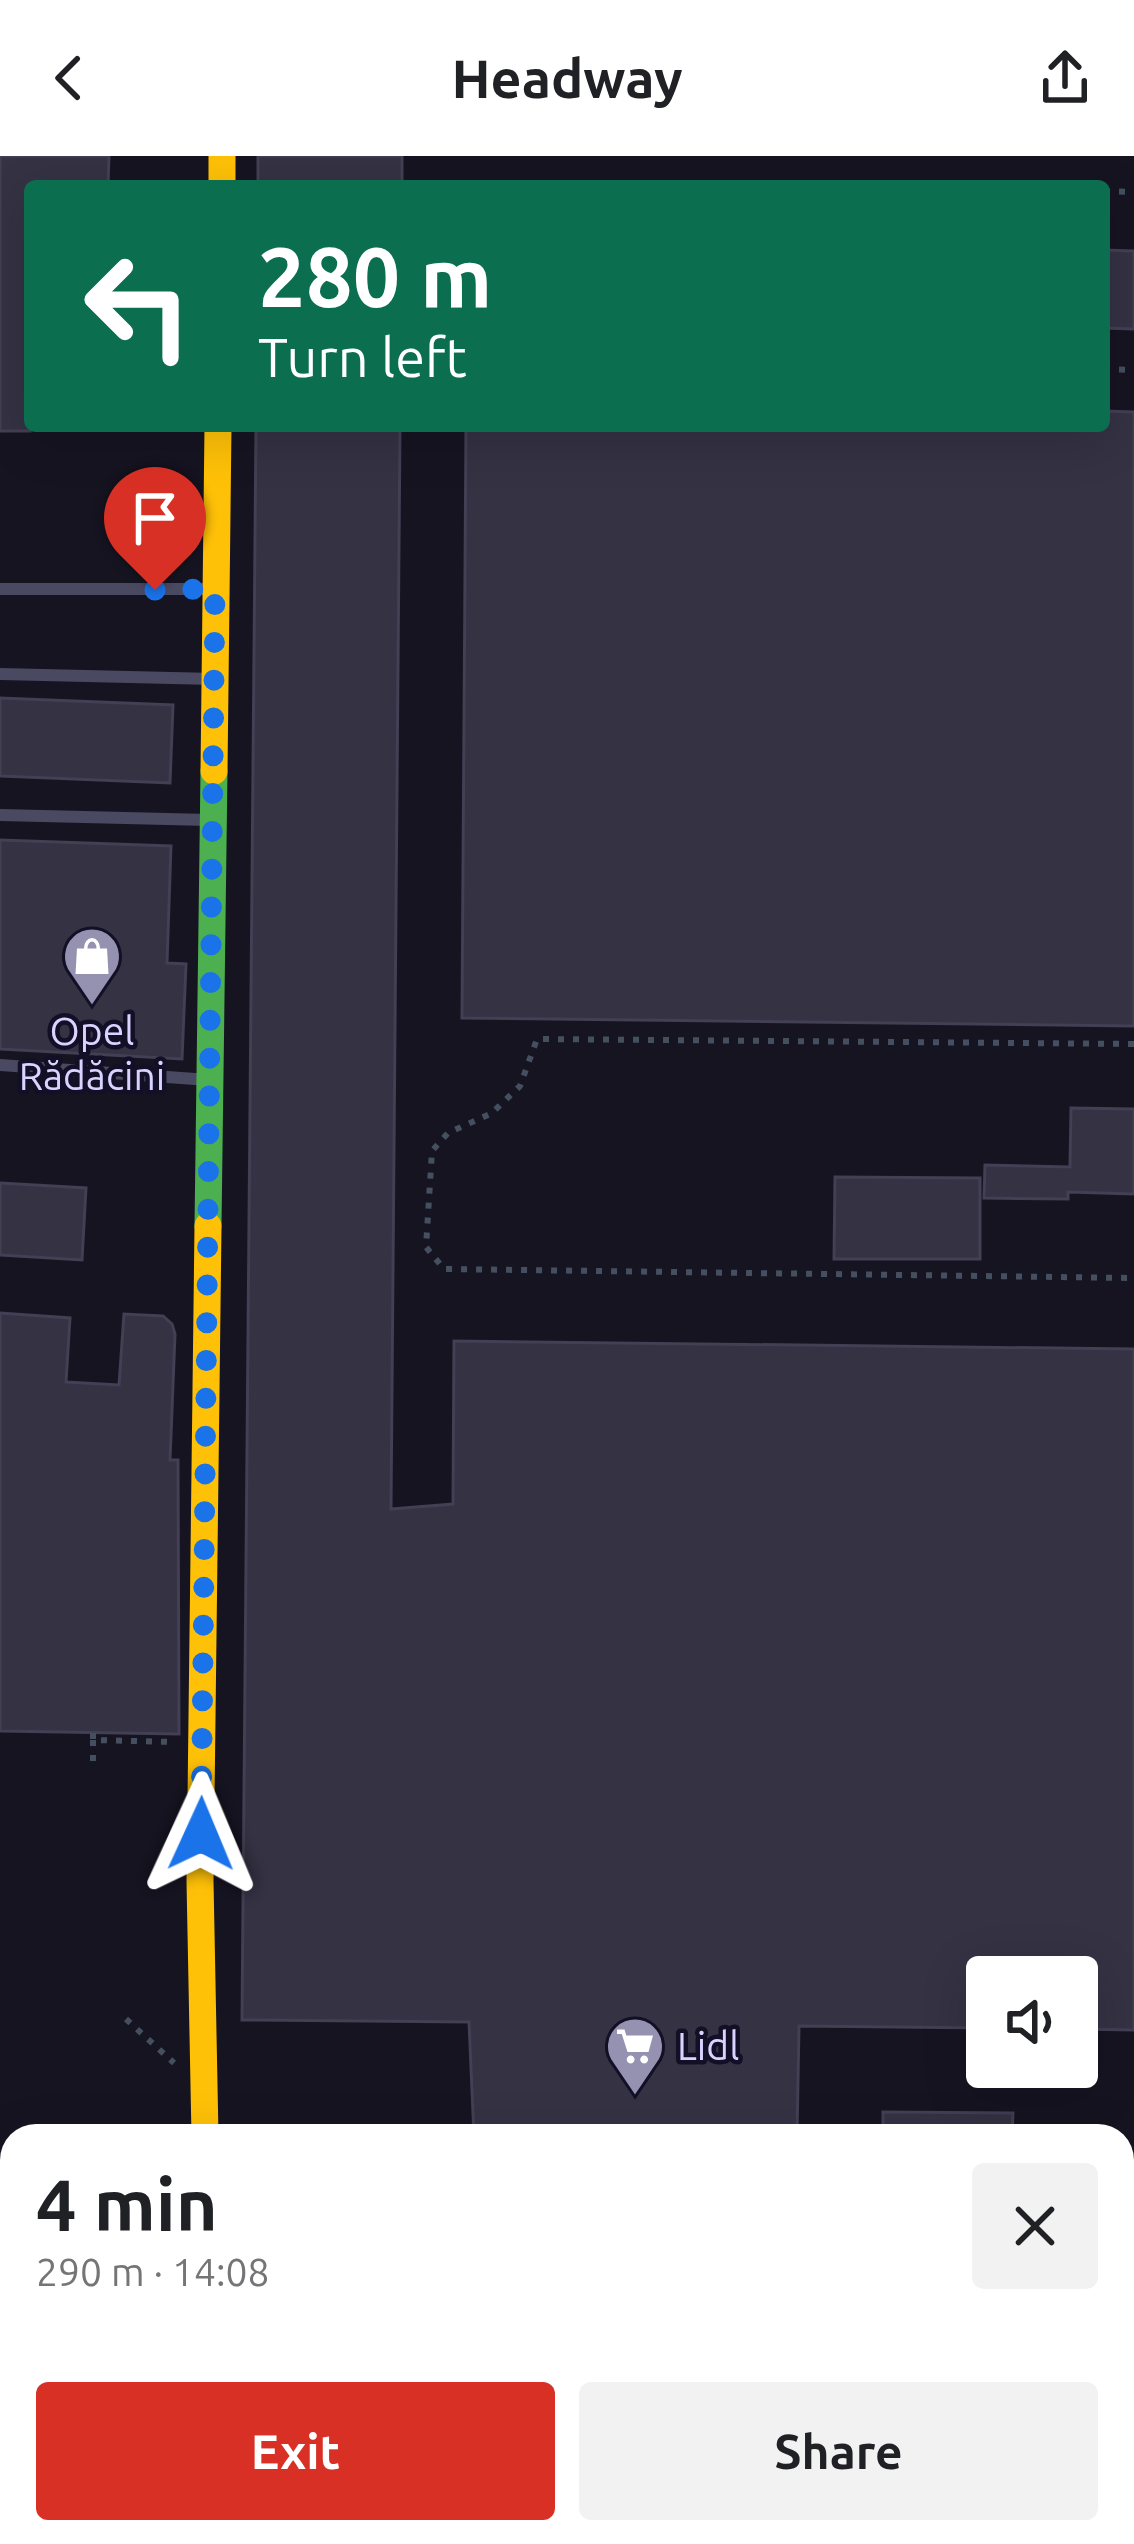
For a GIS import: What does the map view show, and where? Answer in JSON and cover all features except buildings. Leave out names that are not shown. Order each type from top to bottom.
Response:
[{"type":"street","points":[[206,2124],[200,1881],[218,432]]},
{"type":"lane","points":[[0,589],[215,589]]},
{"type":"lane","points":[[0,674],[215,679]]},
{"type":"lane","points":[[0,815],[214,821]]},
{"type":"lane","points":[[0,1066],[211,1080]]},
{"type":"path","points":[[1134,1044],[536,1039],[520,1087],[492,1113],[448,1133],[433,1151],[426,1246],[444,1270],[1134,1278]]},
{"type":"path","points":[[93,1768],[93,1736],[189,1742]]},
{"type":"path","points":[[126,2019],[177,2065]]},
{"type":"traffic: fast","points":[[208,1226],[214,771]]},
{"type":"traffic: slow","points":[[222,156],[222,180]]},
{"type":"traffic: slow","points":[[214,771],[218,432]]},
{"type":"traffic: slow","points":[[205,2124],[200,1881],[208,1226]]},
{"type":"place","name":"Opel Rădăcini","points":[[92,1007]]},
{"type":"place","name":"Lidl","points":[[635,2097]]},
{"type":"route","points":[[155,590],[215,589],[201,1834]]}]
